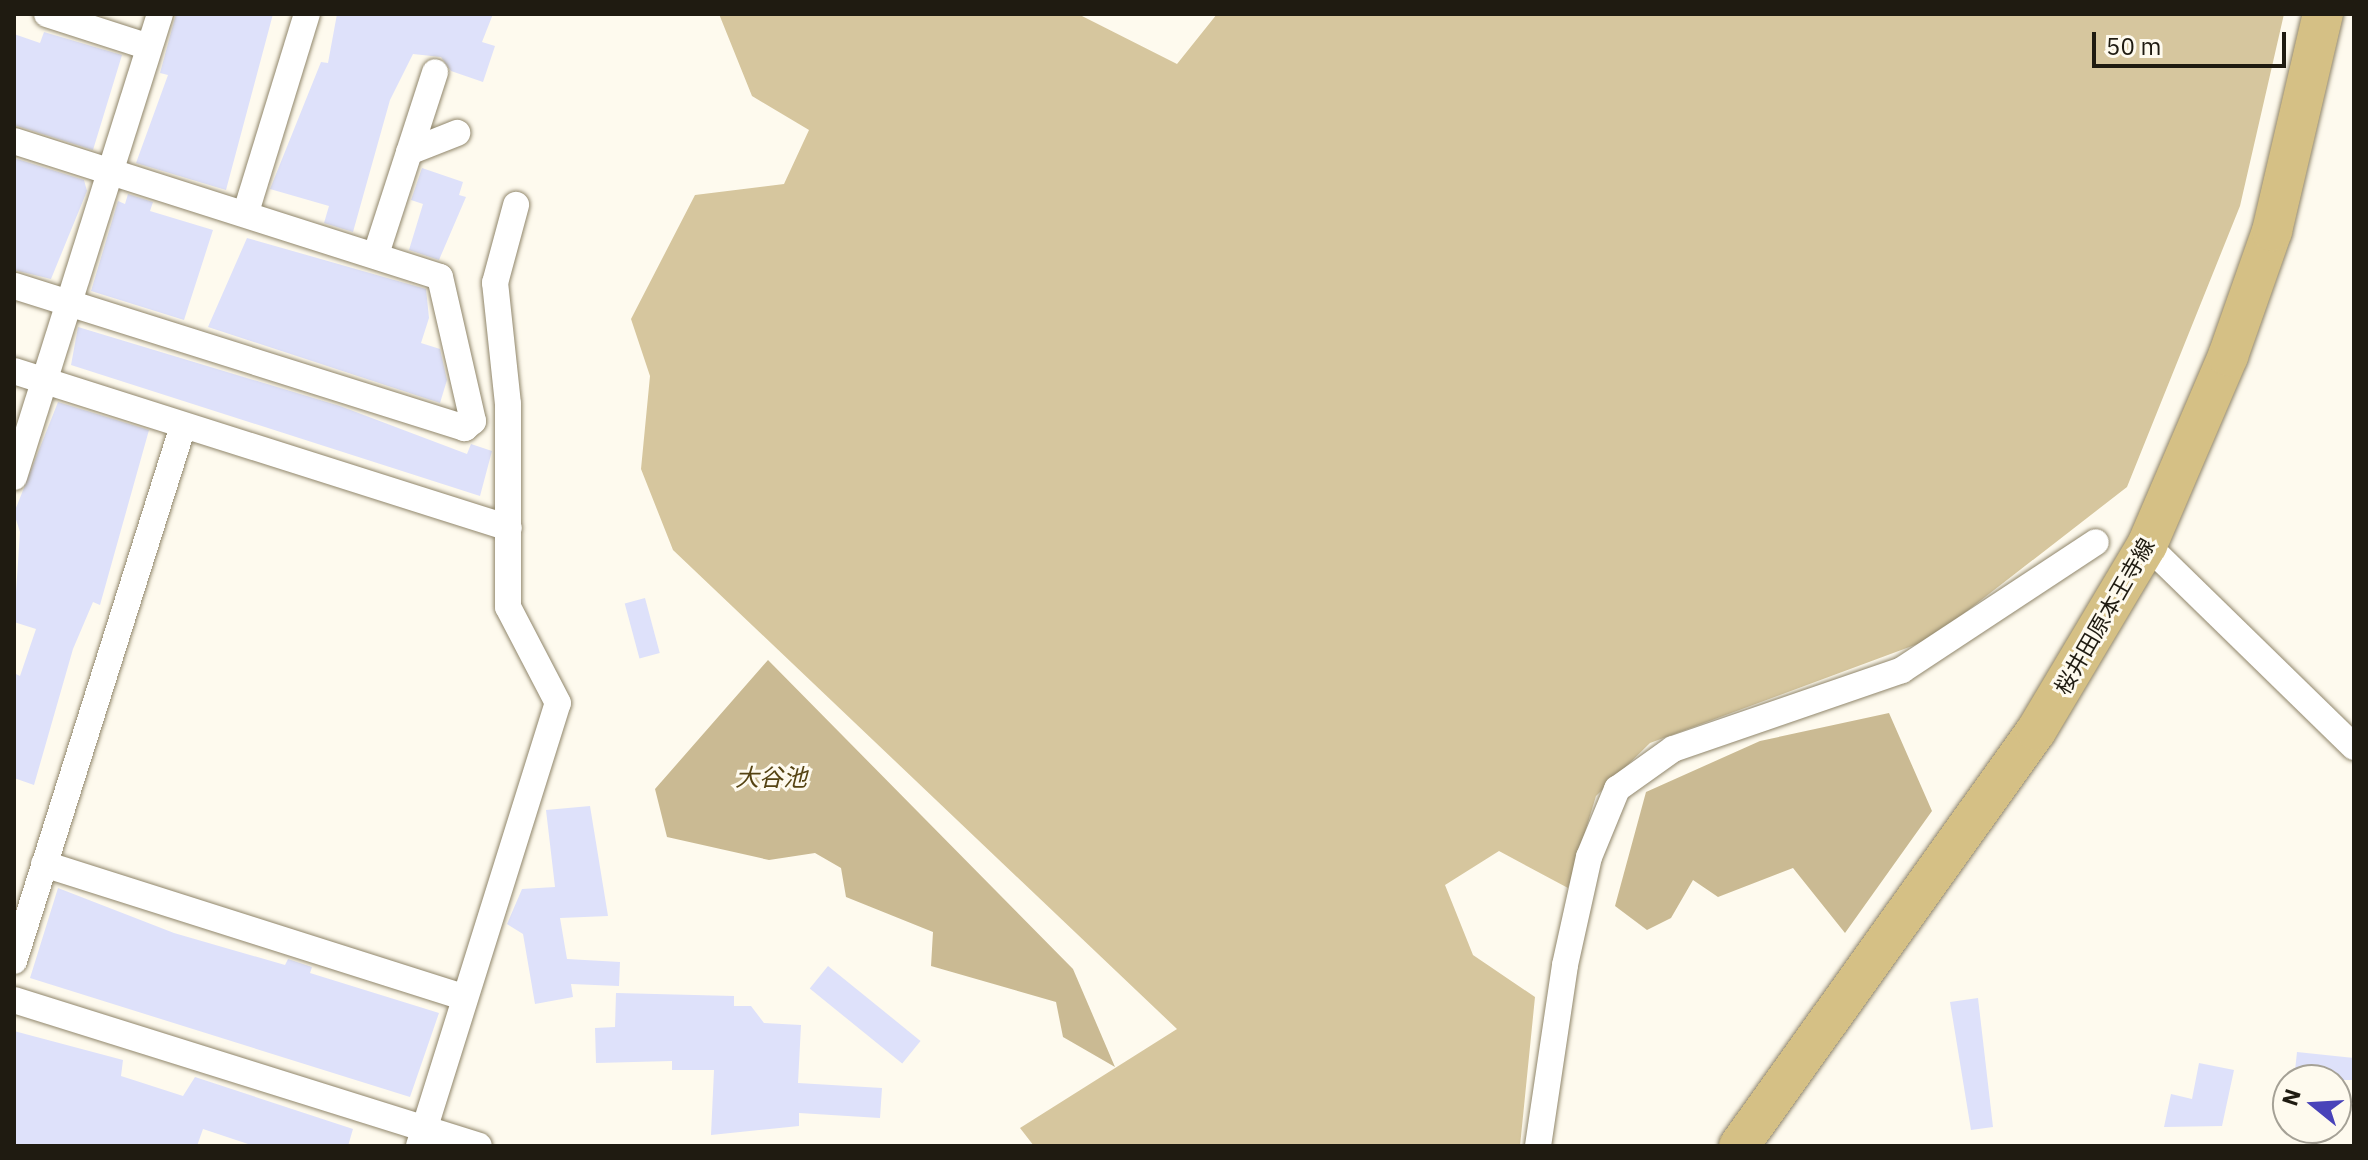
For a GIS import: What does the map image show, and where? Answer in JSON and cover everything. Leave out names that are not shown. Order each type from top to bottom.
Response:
[{"type":"main road","name":"桜井田原本王寺線","points":[[1739,1146],[2036,731],[2147,545],[2228,356],[2272,231],[2323,14]]},
{"type":"street","points":[[47,14],[149,47]]},
{"type":"street","points":[[14,477],[160,14]]},
{"type":"street","points":[[246,212],[307,14]]},
{"type":"street","points":[[376,254],[435,72]]},
{"type":"street","points":[[409,152],[457,133]]},
{"type":"street","points":[[14,141],[246,212],[440,277],[473,421],[465,428],[14,286]]},
{"type":"street","points":[[421,1137],[558,703],[508,607],[508,404],[495,283],[516,205]]},
{"type":"street","points":[[14,371],[509,528]]},
{"type":"street","points":[[14,961],[183,426]]},
{"type":"street","points":[[1538,1146],[1568,950],[1589,857],[1617,789],[1673,749],[1902,670],[2096,542]]},
{"type":"street","points":[[2147,545],[2354,747]]},
{"type":"street","points":[[44,864],[463,997]]},
{"type":"street","points":[[14,1000],[421,1137],[479,1146]]},
{"type":"shaded area","points":[[719,14],[1078,14],[1177,64],[1217,14],[2284,14],[2240,206],[2127,487],[1931,639],[1650,743],[1596,796],[1568,888],[1499,851],[1445,885],[1473,955],[1535,997],[1520,1146],[1034,1146],[1020,1128],[1177,1029],[673,550],[641,469],[650,376],[631,319],[695,195],[784,184],[809,130],[752,96]]},
{"type":"water","name":"大谷池","points":[[768,660],[1073,969],[1115,1067],[1063,1037],[1056,1002],[931,966],[933,932],[846,897],[841,868],[815,853],[769,860],[667,837],[655,789]]},
{"type":"water","points":[[1889,713],[1932,811],[1845,933],[1793,868],[1718,897],[1693,880],[1671,918],[1647,930],[1615,906],[1646,792],[1760,741]]},
{"type":"building","points":[[176,14],[273,14],[226,190],[136,163],[168,75],[160,73]]},
{"type":"building","points":[[337,14],[493,14],[482,42],[495,46],[483,82],[451,71],[441,57],[413,54],[390,100],[353,232],[324,223],[329,206],[270,189],[321,62],[328,63]]},
{"type":"building","points":[[44,32],[122,55],[93,150],[14,125],[14,34],[40,43]]},
{"type":"building","points":[[14,158],[84,180],[87,191],[51,279],[14,270]]},
{"type":"building","points":[[422,168],[463,182],[459,195],[466,197],[439,260],[409,250],[423,204],[411,200]]},
{"type":"building","points":[[128,194],[153,202],[150,211],[213,230],[184,320],[91,291],[118,201],[125,204]]},
{"type":"building","points":[[247,238],[426,289],[429,318],[421,343],[440,349],[447,380],[440,403],[208,327]]},
{"type":"building","points":[[78,327],[340,406],[467,454],[471,444],[492,451],[480,496],[71,365]]},
{"type":"building","points":[[58,402],[149,430],[100,605],[93,602],[73,649],[34,785],[14,778],[14,673],[20,676],[36,629],[14,622],[20,532],[14,513]]},
{"type":"building","points":[[645,598],[660,653],[639,658],[625,603]]},
{"type":"building","points":[[590,806],[608,916],[560,918],[567,959],[620,962],[619,986],[571,984],[573,997],[535,1004],[523,934],[507,924],[522,889],[555,887],[546,810]]},
{"type":"building","points":[[58,888],[174,933],[285,965],[288,959],[312,967],[310,973],[439,1013],[410,1097],[30,978]]},
{"type":"building","points":[[828,966],[920,1041],[902,1063],[810,989]]},
{"type":"building","points":[[616,993],[734,996],[734,1006],[751,1006],[764,1023],[801,1025],[798,1083],[882,1088],[880,1118],[799,1113],[799,1126],[711,1135],[714,1070],[672,1070],[672,1061],[596,1063],[595,1028],[615,1027]]},
{"type":"building","points":[[1978,998],[1993,1127],[1971,1130],[1950,1002]]},
{"type":"building","points":[[14,1031],[123,1060],[121,1076],[183,1096],[195,1077],[353,1129],[348,1146],[254,1146],[203,1129],[197,1146],[14,1146]]},
{"type":"building","points":[[2297,1052],[2354,1058],[2354,1080],[2352,1064],[2296,1064]]},
{"type":"building","points":[[2199,1063],[2234,1070],[2222,1126],[2164,1127],[2171,1094],[2192,1099]]}]
